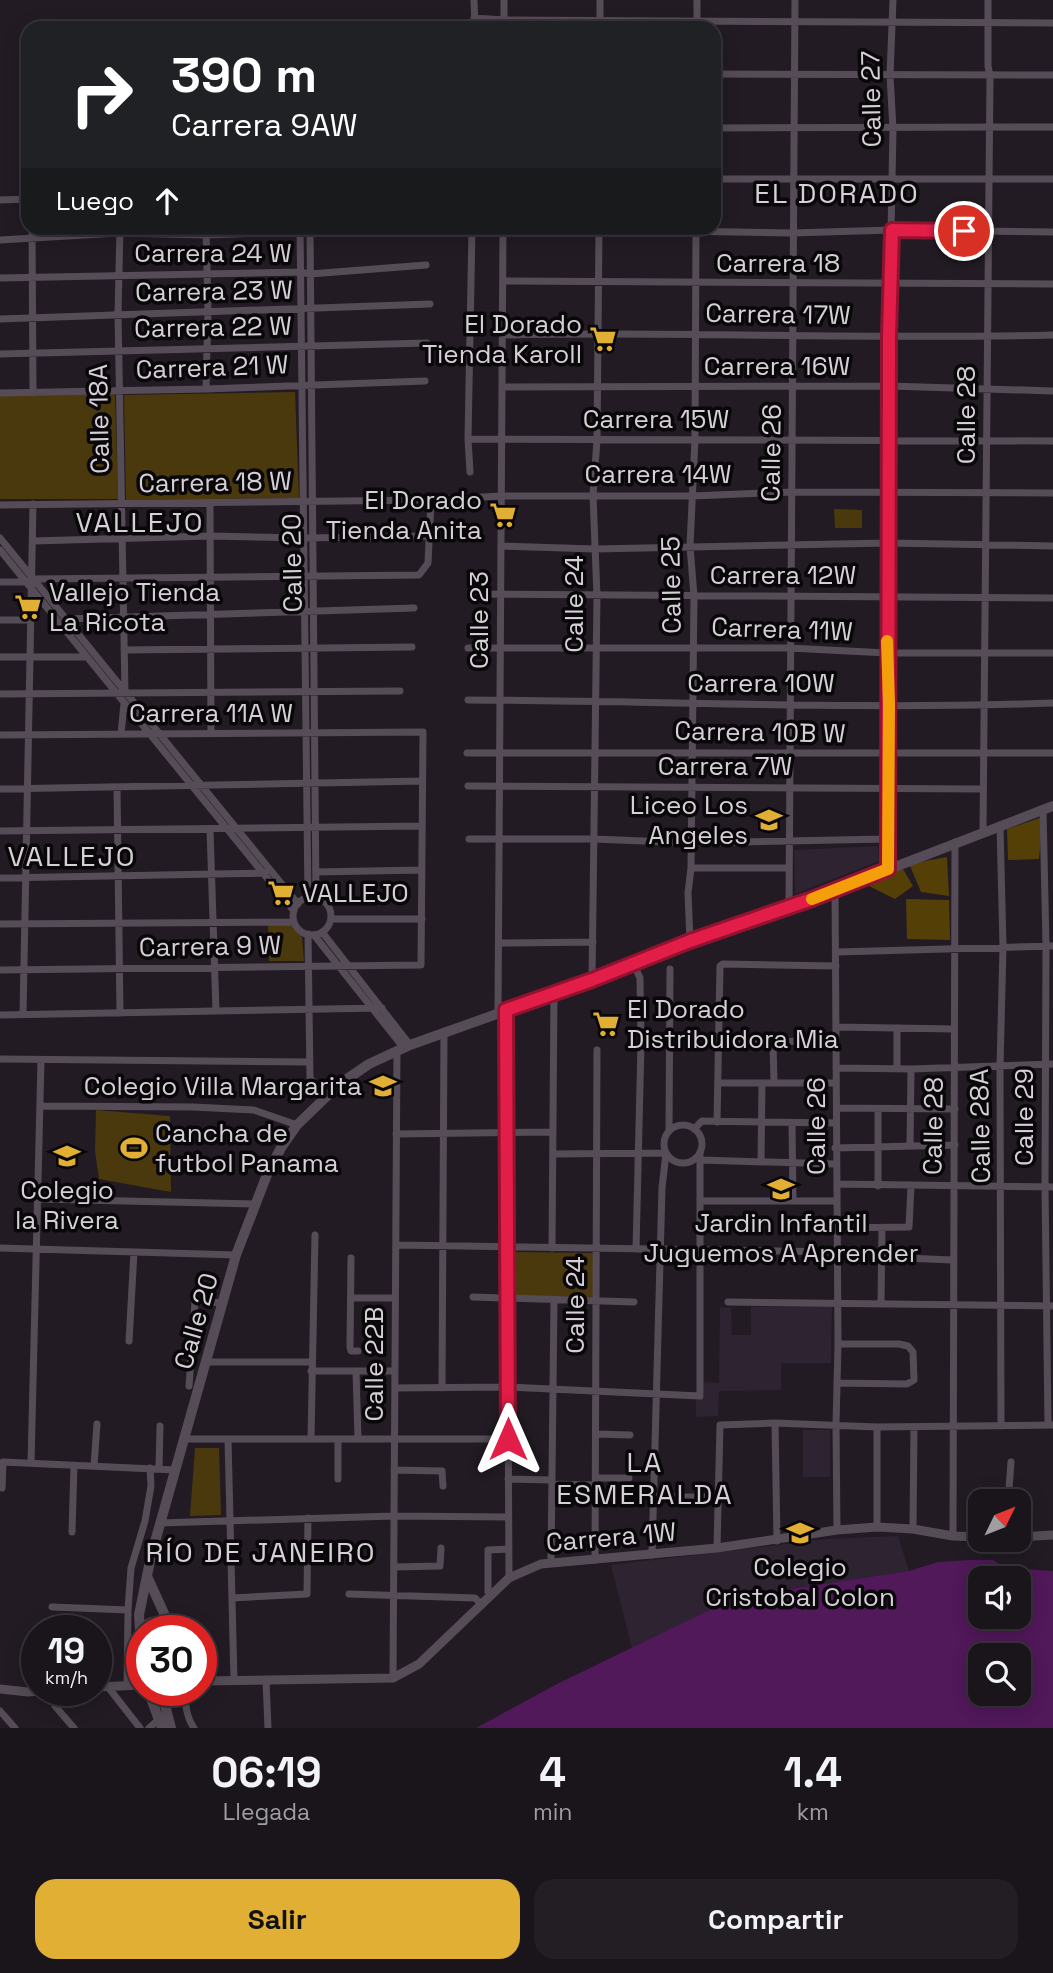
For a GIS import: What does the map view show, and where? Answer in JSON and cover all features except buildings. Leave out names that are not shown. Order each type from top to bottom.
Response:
[{"type":"main road","name":"Calle 20","points":[[139,1615],[159,1523],[236,1255],[255,1204],[268,1172],[297,1125],[344,1081],[369,1064],[403,1047],[835,890],[1048,808]]},
{"type":"main road","points":[[147,1576],[165,1615]]},
{"type":"main road","points":[[154,1706],[160,1724]]},
{"type":"main road","points":[[168,1706],[171,1728]]},
{"type":"street","points":[[474,0],[474,21]]},
{"type":"street","points":[[504,0],[504,21]]},
{"type":"street","points":[[600,0],[600,21]]},
{"type":"street","points":[[696,21],[697,0]]},
{"type":"street","name":"Calle 26","points":[[789,907],[795,0]]},
{"type":"street","name":"Calle 27","points":[[888,869],[892,0]]},
{"type":"street","name":"Calle 28","points":[[983,831],[988,442],[988,0]]},
{"type":"street","points":[[474,18],[489,21]]},
{"type":"street","points":[[721,23],[892,20],[1053,23]]},
{"type":"street","points":[[721,74],[1053,75]]},
{"type":"street","points":[[721,128],[1053,127]]},
{"type":"street","points":[[721,179],[1053,179]]},
{"type":"street","points":[[0,200],[21,200]]},
{"type":"street","points":[[721,230],[792,233],[892,230],[1053,232]]},
{"type":"street","points":[[31,235],[33,393]]},
{"type":"street","points":[[0,240],[71,235]]},
{"type":"street","name":"Calle 18A","points":[[120,235],[118,314],[124,649],[121,693]]},
{"type":"street","points":[[206,390],[207,235]]},
{"type":"street","name":"Calle 20","points":[[300,235],[303,502],[309,576],[312,898]]},
{"type":"street","name":"Calle 20","points":[[308,538],[312,501],[310,235]]},
{"type":"street","points":[[470,472],[468,439],[472,235]]},
{"type":"street","name":"Calle 23","points":[[503,235],[499,943],[506,1133],[509,1578]]},
{"type":"street","name":"Calle 24","points":[[592,980],[597,596],[593,495],[597,440],[599,235]]},
{"type":"street","name":"Calle 25","points":[[690,941],[688,893],[691,868],[694,596],[690,546],[695,439],[696,235]]},
{"type":"street","name":"Carrera 24 W","points":[[0,278],[300,272],[310,274],[426,265]]},
{"type":"street","name":"Carrera 18","points":[[503,281],[1053,284]]},
{"type":"street","name":"Carrera 23 W","points":[[0,319],[430,304]]},
{"type":"street","name":"Carrera 17W","points":[[502,335],[1053,335]]},
{"type":"street","name":"Carrera 22 W","points":[[0,354],[427,343]]},
{"type":"street","name":"Carrera 21 W","points":[[0,393],[206,390],[425,381]]},
{"type":"street","name":"Carrera 16W","points":[[502,387],[889,386],[1053,391]]},
{"type":"street","points":[[302,423],[312,423]]},
{"type":"street","name":"Carrera 15W","points":[[468,439],[1053,441]]},
{"type":"street","points":[[303,457],[312,457]]},
{"type":"street","name":"Carrera 14W","points":[[431,500],[501,496],[692,496],[792,492],[1053,493]]},
{"type":"street","points":[[0,582],[419,575],[428,563],[431,500]]},
{"type":"street","name":"Carrera 18 W","points":[[0,505],[431,500]]},
{"type":"street","points":[[210,503],[211,734]]},
{"type":"street","points":[[23,1015],[32,590],[29,580],[33,504]]},
{"type":"street","points":[[33,541],[122,537],[429,536]]},
{"type":"street","points":[[1,543],[62,620],[87,657],[160,735],[272,873],[296,908],[295,922],[302,932],[315,934],[348,966],[382,1009],[403,1047]]},
{"type":"street","points":[[501,546],[595,549],[888,543],[1053,546]]},
{"type":"street","points":[[32,590],[97,657],[121,693],[124,703],[121,734]]},
{"type":"street","name":"Carrera 12W","points":[[470,594],[1053,598]]},
{"type":"street","points":[[62,620],[414,608]]},
{"type":"street","points":[[0,620],[31,620]]},
{"type":"street","points":[[124,649],[412,647]]},
{"type":"street","name":"Carrera 11W","points":[[468,648],[789,648],[887,653],[1053,653]]},
{"type":"street","points":[[0,657],[97,657]]},
{"type":"street","points":[[0,694],[400,691]]},
{"type":"street","name":"Carrera 10W","points":[[468,700],[693,704],[1053,703]]},
{"type":"street","points":[[124,703],[263,873],[296,908]]},
{"type":"street","name":"Carrera 11A W","points":[[0,735],[423,732],[422,780]]},
{"type":"street","name":"Carrera 10B W","points":[[467,753],[1053,753]]},
{"type":"street","points":[[0,789],[422,780],[422,919],[331,919]]},
{"type":"street","name":"Carrera 7W","points":[[468,786],[982,789]]},
{"type":"street","points":[[117,787],[120,1013]]},
{"type":"street","name":"Calle 29","points":[[1048,808],[1050,1425]]},
{"type":"street","points":[[0,831],[422,825]]},
{"type":"street","name":"Calle 28A","points":[[1000,825],[1003,947],[1000,1066],[1000,1426]]},
{"type":"street","name":"Calle 20","points":[[311,827],[316,872],[312,898]]},
{"type":"street","points":[[210,829],[216,1011]]},
{"type":"street","points":[[468,839],[594,839],[691,843],[887,839]]},
{"type":"street","name":"Calle 28","points":[[953,1536],[955,842]]},
{"type":"street","points":[[691,868],[788,868]]},
{"type":"street","points":[[316,872],[422,870]]},
{"type":"street","points":[[0,878],[272,873]]},
{"type":"street","name":"Calle 26","points":[[835,890],[837,1530]]},
{"type":"street","points":[[296,908],[312,898],[328,905],[331,919],[328,927],[315,934],[308,966],[310,1078],[326,1097]]},
{"type":"street","name":"Carrera 9 W","points":[[0,970],[421,965],[422,919]]},
{"type":"street","points":[[0,924],[295,922]]},
{"type":"street","points":[[315,934],[403,1047]]},
{"type":"street","points":[[499,943],[593,942]]},
{"type":"street","points":[[837,952],[1050,946]]},
{"type":"street","points":[[632,963],[640,978],[636,1249]]},
{"type":"street","points":[[717,1122],[719,968],[723,964],[836,966]]},
{"type":"street","points":[[652,1555],[655,1394],[666,1153],[664,1142],[669,1131],[670,969]]},
{"type":"street","points":[[552,1248],[554,992]]},
{"type":"street","points":[[0,1015],[382,1009]]},
{"type":"street","points":[[836,1027],[954,1030]]},
{"type":"street","points":[[897,1028],[897,1069]]},
{"type":"street","points":[[442,1388],[444,1033]]},
{"type":"street","points":[[718,1042],[836,1041]]},
{"type":"street","points":[[774,1042],[774,1082]]},
{"type":"street","name":"Calle 22B","points":[[393,1678],[396,1133],[403,1047]]},
{"type":"street","name":"Calle 24","points":[[595,1560],[597,1050]]},
{"type":"street","points":[[0,1059],[309,1062]]},
{"type":"street","points":[[31,1463],[41,1060]]},
{"type":"street","points":[[836,1068],[911,1069],[1049,1064]]},
{"type":"street","points":[[910,1146],[911,1069]]},
{"type":"street","points":[[718,1083],[836,1083]]},
{"type":"street","points":[[761,1161],[762,1083]]},
{"type":"street","points":[[40,1106],[193,1107],[254,1111],[297,1125]]},
{"type":"street","points":[[837,1108],[955,1109]]},
{"type":"street","points":[[878,1109],[878,1186]]},
{"type":"street","points":[[694,1129],[702,1121],[836,1123]]},
{"type":"street","points":[[792,1123],[793,1201]]},
{"type":"street","points":[[395,1388],[508,1387],[700,1396],[702,1144],[700,1135],[694,1129],[681,1125],[669,1131]]},
{"type":"street","points":[[396,1133],[553,1132]]},
{"type":"street","points":[[835,1148],[955,1145]]},
{"type":"street","points":[[553,1154],[666,1153],[680,1163],[700,1156],[835,1164]]},
{"type":"street","points":[[837,1184],[1049,1187]]},
{"type":"street","points":[[837,1228],[910,1226],[911,1185]]},
{"type":"street","points":[[38,1199],[255,1204]]},
{"type":"street","points":[[700,1201],[836,1201]]},
{"type":"street","points":[[881,1303],[882,1228]]},
{"type":"street","points":[[311,1439],[315,1235]]},
{"type":"street","points":[[396,1245],[836,1252]]},
{"type":"street","points":[[0,1248],[236,1255]]},
{"type":"street","points":[[129,1341],[134,1252]]},
{"type":"street","points":[[881,1257],[952,1260]]},
{"type":"street","points":[[351,1258],[349,1348],[351,1351],[358,1350]]},
{"type":"street","points":[[473,1297],[634,1303]]},
{"type":"street","points":[[351,1298],[395,1298]]},
{"type":"street","points":[[551,1562],[554,1300]]},
{"type":"street","points":[[188,1386],[195,1301],[223,1303]]},
{"type":"street","points":[[728,1302],[1050,1306]]},
{"type":"street","points":[[192,1344],[211,1345]]},
{"type":"street","points":[[837,1382],[907,1384],[914,1380],[913,1352],[908,1346],[838,1344]]},
{"type":"street","points":[[206,1362],[395,1371]]},
{"type":"street","points":[[356,1371],[358,1439]]},
{"type":"street","points":[[775,1423],[777,1541]]},
{"type":"street","points":[[94,1466],[97,1424]]},
{"type":"street","points":[[716,1548],[720,1425],[1050,1425]]},
{"type":"street","points":[[128,1615],[131,1568],[145,1521],[160,1426]]},
{"type":"street","points":[[877,1427],[877,1527]]},
{"type":"street","points":[[913,1529],[914,1427]]},
{"type":"street","points":[[596,1434],[630,1435]]},
{"type":"street","points":[[184,1439],[508,1439]]},
{"type":"street","points":[[228,1439],[234,1681]]},
{"type":"street","points":[[338,1439],[338,1479]]},
{"type":"street","points":[[2,1488],[3,1462],[176,1469]]},
{"type":"street","points":[[1009,1489],[1011,1462]]},
{"type":"street","points":[[72,1532],[74,1465]]},
{"type":"street","points":[[394,1470],[442,1471],[443,1486]]},
{"type":"street","points":[[508,1479],[552,1482],[629,1478]]},
{"type":"street","points":[[653,1497],[717,1497]]},
{"type":"street","points":[[159,1523],[394,1516],[509,1517]]},
{"type":"street","points":[[232,1598],[307,1594],[308,1518]]},
{"type":"street","name":"Carrera 1W","points":[[393,1678],[418,1664],[509,1578],[531,1567],[551,1562],[652,1555],[877,1527],[968,1537]]},
{"type":"street","points":[[1031,1536],[1053,1535]]},
{"type":"street","points":[[394,1567],[440,1566],[441,1548]]},
{"type":"street","points":[[491,1596],[488,1592],[488,1550],[509,1549]]},
{"type":"street","points":[[349,1594],[475,1598],[482,1605]]},
{"type":"street","points":[[52,1607],[128,1610]]},
{"type":"street","points":[[217,1681],[393,1678]]},
{"type":"street","points":[[266,1680],[268,1728]]},
{"type":"street","points":[[0,1689],[21,1691]]},
{"type":"street","points":[[112,1692],[140,1728]]},
{"type":"street","points":[[55,1706],[74,1728]]},
{"type":"street","points":[[186,1706],[190,1723],[194,1728]]},
{"type":"street","points":[[0,1711],[15,1728]]},
{"type":"street","points":[[149,1728],[160,1724]]},
{"type":"shaded area","points":[[295,392],[299,498],[126,500],[124,395]]},
{"type":"shaded area","points":[[115,394],[118,499],[0,499],[0,396]]},
{"type":"shaded area","points":[[834,509],[862,510],[862,528],[835,528]]},
{"type":"shaded area","points":[[1043,817],[1039,859],[1008,860],[1007,829]]},
{"type":"shaded area","points":[[878,846],[879,861],[795,894],[794,850]]},
{"type":"shaded area","points":[[947,857],[949,896],[921,892],[908,861],[914,863]]},
{"type":"shaded area","points":[[903,869],[913,886],[895,899],[863,883]]},
{"type":"shaded area","points":[[906,899],[949,900],[950,940],[907,939]]},
{"type":"shaded area","points":[[268,923],[290,923],[302,937],[304,961],[269,961]]},
{"type":"shaded area","name":"Cancha de futbol Panama","points":[[96,1110],[170,1116],[171,1192],[99,1179],[95,1151]]},
{"type":"shaded area","points":[[512,1252],[594,1253],[593,1297],[512,1296]]},
{"type":"shaded area","points":[[832,1306],[831,1363],[781,1363],[781,1390],[719,1391],[718,1416],[696,1417],[696,1399],[702,1399],[704,1396],[703,1382],[719,1383],[720,1307],[731,1308],[732,1335],[751,1335],[751,1307]]},
{"type":"shaded area","points":[[803,1430],[830,1430],[830,1477],[803,1477]]},
{"type":"shaded area","points":[[195,1448],[219,1448],[221,1515],[190,1516]]},
{"type":"shaded area","points":[[898,1536],[909,1571],[736,1597],[632,1648],[611,1565],[828,1539]]},
{"type":"shaded area","points":[[993,1560],[1003,1566],[968,1566],[968,1629],[1031,1629],[1031,1570],[1053,1571],[1053,1728],[476,1728],[557,1684],[736,1597],[909,1571],[938,1562]]},
{"type":"slow traffic","points":[[812,899],[888,869],[887,641]]},
{"type":"place","name":"El Dorado Tienda Karoll","points":[[603,339]]},
{"type":"place","name":"El Dorado Tienda Anita","points":[[503,515]]},
{"type":"place","name":"Vallejo Tienda La Ricota","points":[[28,607]]},
{"type":"place","name":"Liceo Los Angeles","points":[[769,820]]},
{"type":"place","name":"VALLEJO","points":[[281,893]]},
{"type":"place","name":"El Dorado Distribuidora Mia","points":[[606,1024]]},
{"type":"place","name":"Colegio Villa Margarita","points":[[383,1086]]},
{"type":"place","name":"Cancha de futbol Panama","points":[[134,1148]]},
{"type":"place","name":"Colegio la Rivera","points":[[67,1156]]},
{"type":"place","name":"Jardin Infantil Juguemos A Aprender","points":[[781,1189]]},
{"type":"place","name":"Colegio Cristobal Colon","points":[[800,1533]]},
{"type":"district","name":"EL DORADO","points":[[837,193]]},
{"type":"district","name":"VALLEJO","points":[[140,522]]},
{"type":"district","name":"VALLEJO","points":[[72,856]]},
{"type":"district","name":"LA ESMERALDA","points":[[645,1478]]},
{"type":"district","name":"RÍO DE JANEIRO","points":[[261,1552]]},
{"type":"route","points":[[508,1439],[506,1010],[888,869],[888,441],[892,230],[964,231]]}]
